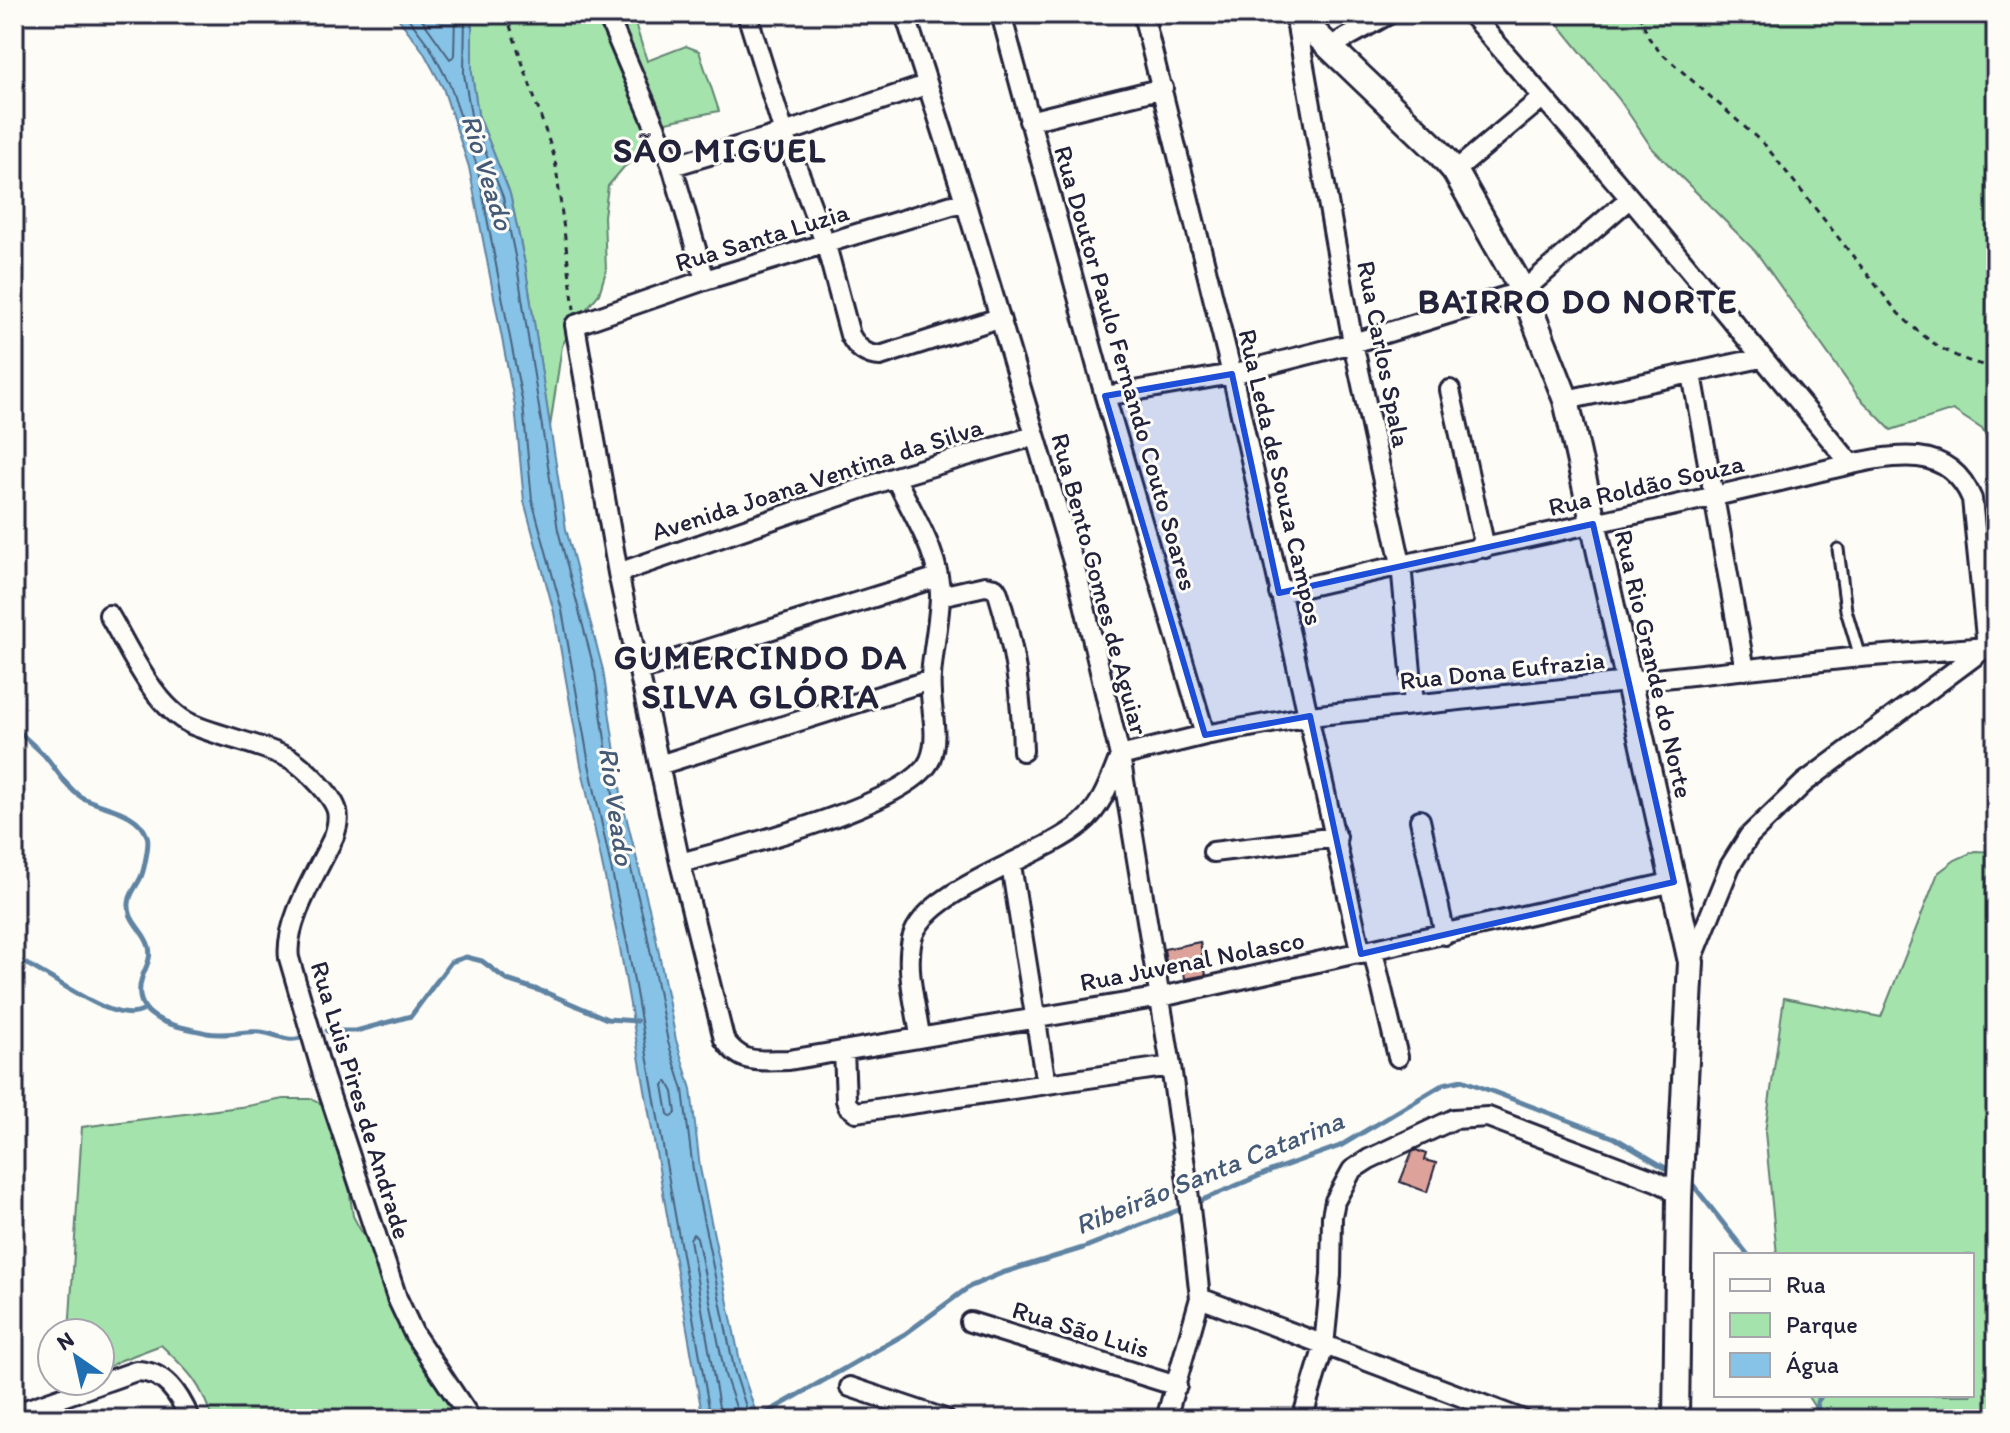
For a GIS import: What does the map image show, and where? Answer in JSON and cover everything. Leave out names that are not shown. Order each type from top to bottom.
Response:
[{"type":"main road","name":"Rua Rio Grande do Norte","points":[[1295,14],[1428,141],[1455,171],[1523,291],[1566,400],[1691,962],[1679,1198],[1676,1419]]},
{"type":"street","points":[[607,14],[672,166],[705,280]]},
{"type":"street","name":"Rua Bento Gomes de Aguiar","points":[[905,14],[965,201],[1079,582],[1120,756],[1161,997],[1200,1298]]},
{"type":"street","name":"Rua Doutor Paulo Fernando Couto Soares","points":[[1001,14],[1105,396],[1205,735]]},
{"type":"street","name":"Rua Leda de Souza Campos","points":[[1143,14],[1232,374],[1279,593],[1337,837],[1398,1057]]},
{"type":"street","name":"Rua Carlos Spala","points":[[1295,14],[1353,343],[1401,564],[1414,704]]},
{"type":"street","points":[[1328,48],[1389,14]]},
{"type":"street","points":[[1471,14],[1630,198],[1851,464]]},
{"type":"street","points":[[753,15],[784,133],[826,245],[850,335],[856,346],[871,355],[880,356],[999,318]]},
{"type":"street","points":[[672,166],[784,133],[926,85]]},
{"type":"street","points":[[1029,121],[1163,88]]},
{"type":"street","points":[[1455,171],[1542,98]]},
{"type":"street","points":[[1105,396],[1232,374],[1353,343],[1523,291],[1630,198]]},
{"type":"street","name":"Rua Santa Luzia","points":[[575,325],[705,280],[965,201]]},
{"type":"street","points":[[575,325],[618,573],[680,863],[770,839],[896,792],[921,774],[930,760],[934,743],[930,680],[940,596],[938,577],[895,477]]},
{"type":"street","points":[[1566,400],[1761,358]]},
{"type":"street","points":[[1692,374],[1745,670]]},
{"type":"street","points":[[1450,390],[1485,548]]},
{"type":"street","name":"Avenida Joana Ventina da Silva","points":[[618,573],[895,477],[1034,436]]},
{"type":"street","name":"Rua Roldão Souza","points":[[1279,593],[1851,464],[1912,457],[1938,462],[1967,486],[1972,499],[1991,645]]},
{"type":"street","points":[[639,671],[938,577]]},
{"type":"street","points":[[940,596],[985,586],[995,588],[998,593],[1017,676],[1022,708],[1023,751]]},
{"type":"street","name":"Rua Luis Pires de Andrade","points":[[109,615],[152,686],[174,713],[190,723],[291,759],[300,765],[337,808],[339,821],[334,836],[292,928],[289,958],[324,1078],[397,1298],[414,1334],[471,1419]]},
{"type":"street","points":[[1691,962],[1730,866],[1756,828],[1804,783],[1991,645]]},
{"type":"street","name":"Rua Dona Eufrazia","points":[[1120,756],[1205,735],[1310,716],[1991,645]]},
{"type":"street","points":[[659,765],[930,680]]},
{"type":"street","points":[[920,1036],[910,952],[916,928],[944,900],[1082,823],[1100,802],[1120,756]]},
{"type":"street","points":[[1420,820],[1445,935]]},
{"type":"street","points":[[1213,852],[1337,837]]},
{"type":"street","name":"Rua Juvenal Nolasco","points":[[680,863],[724,1039],[738,1056],[789,1060],[1161,997],[1674,882]]},
{"type":"street","points":[[1011,865],[1046,1084]]},
{"type":"street","points":[[844,1051],[846,1100],[856,1112],[1171,1066]]},
{"type":"street","points":[[1302,1419],[1324,1346],[1331,1275],[1332,1216],[1343,1183],[1352,1170],[1369,1159],[1442,1124],[1471,1116],[1488,1117],[1656,1181],[1679,1198]]},
{"type":"street","points":[[1166,1419],[1200,1298],[1521,1419]]},
{"type":"street","name":"Rua São Luis","points":[[970,1322],[1177,1386]]},
{"type":"street","points":[[14,1414],[136,1371],[148,1371],[168,1383],[190,1419]]},
{"type":"street","points":[[850,1387],[945,1419]]},
{"type":"lane","points":[[1838,549],[1846,610],[1860,657]]},
{"type":"path","points":[[506,14],[555,159],[575,325]]},
{"type":"path","points":[[1639,14],[1649,38],[1659,51],[1765,145],[1898,313],[1950,355],[1996,368]]},
{"type":"highlighted area","points":[[1232,374],[1279,593],[1593,524],[1674,882],[1361,954],[1310,716],[1205,735],[1105,396]]},
{"type":"green space","points":[[472,14],[632,14],[647,61],[686,46],[699,51],[719,111],[647,126],[656,153],[638,158],[624,167],[608,186],[604,216],[606,271],[599,294],[573,325],[562,346],[550,427],[525,264],[510,194],[478,114],[472,74]]},
{"type":"green space","points":[[1550,14],[1996,14],[1996,454],[1982,429],[1953,410],[1891,430],[1858,396],[1756,252],[1652,148],[1619,99]]},
{"type":"green space","points":[[1975,851],[1996,852],[1996,1419],[1822,1419],[1808,1397],[1974,1397],[1974,1253],[1777,1253],[1765,1132],[1784,998],[1881,1017],[1938,873],[1955,860]]},
{"type":"green space","points":[[283,1099],[313,1099],[331,1110],[348,1151],[353,1216],[363,1235],[383,1257],[423,1341],[475,1419],[212,1419],[203,1395],[192,1378],[161,1345],[116,1363],[116,1317],[70,1317],[82,1127]]},
{"type":"water","name":"Rio Veado","points":[[395,14],[472,14],[472,74],[478,114],[510,194],[525,264],[566,529],[603,670],[622,800],[654,928],[676,1040],[691,1089],[700,1168],[742,1371],[758,1419],[703,1419],[620,948],[581,765],[554,612],[524,501],[515,406],[469,167],[443,88],[423,51]]},
{"type":"building","points":[[1200,942],[1206,975],[1185,979],[1184,971],[1168,974],[1164,949]]},
{"type":"building","points":[[1416,1150],[1426,1154],[1424,1160],[1436,1163],[1427,1192],[1400,1182],[1412,1152]]},
{"type":"waterway","points":[[14,727],[45,756],[76,793],[127,815],[142,827],[147,836],[144,868],[129,906],[132,919],[149,947],[140,995],[150,1014],[171,1024],[214,1034],[261,1032],[293,1039],[308,1036]]},
{"type":"waterway","points":[[327,1031],[356,1031],[411,1016],[451,962],[466,957],[482,961],[507,980],[547,993],[607,1019],[637,1021]]},
{"type":"waterway","points":[[14,958],[98,1005],[131,1014],[144,1010]]},
{"type":"waterway","name":"Ribeirão Santa Catarina","points":[[1195,1203],[1340,1146],[1444,1084],[1462,1080],[1615,1138],[1672,1172]]},
{"type":"waterway","name":"Ribeirão Santa Catarina","points":[[1688,1182],[1746,1253]]},
{"type":"waterway","name":"Ribeirão Santa Catarina","points":[[756,1419],[905,1334],[969,1287],[1002,1273],[1083,1248],[1186,1207]]},
{"type":"waterway","name":"Ribeirão Santa Catarina","points":[[1819,1419],[1817,1402],[1821,1397]]},
{"type":"district","name":"SÃO MIGUEL","points":[[720,150]]},
{"type":"district","name":"BAIRRO DO NORTE","points":[[1578,301]]},
{"type":"district","name":"GUMERCINDO DA SILVA GLÓRIA","points":[[761,676]]}]
